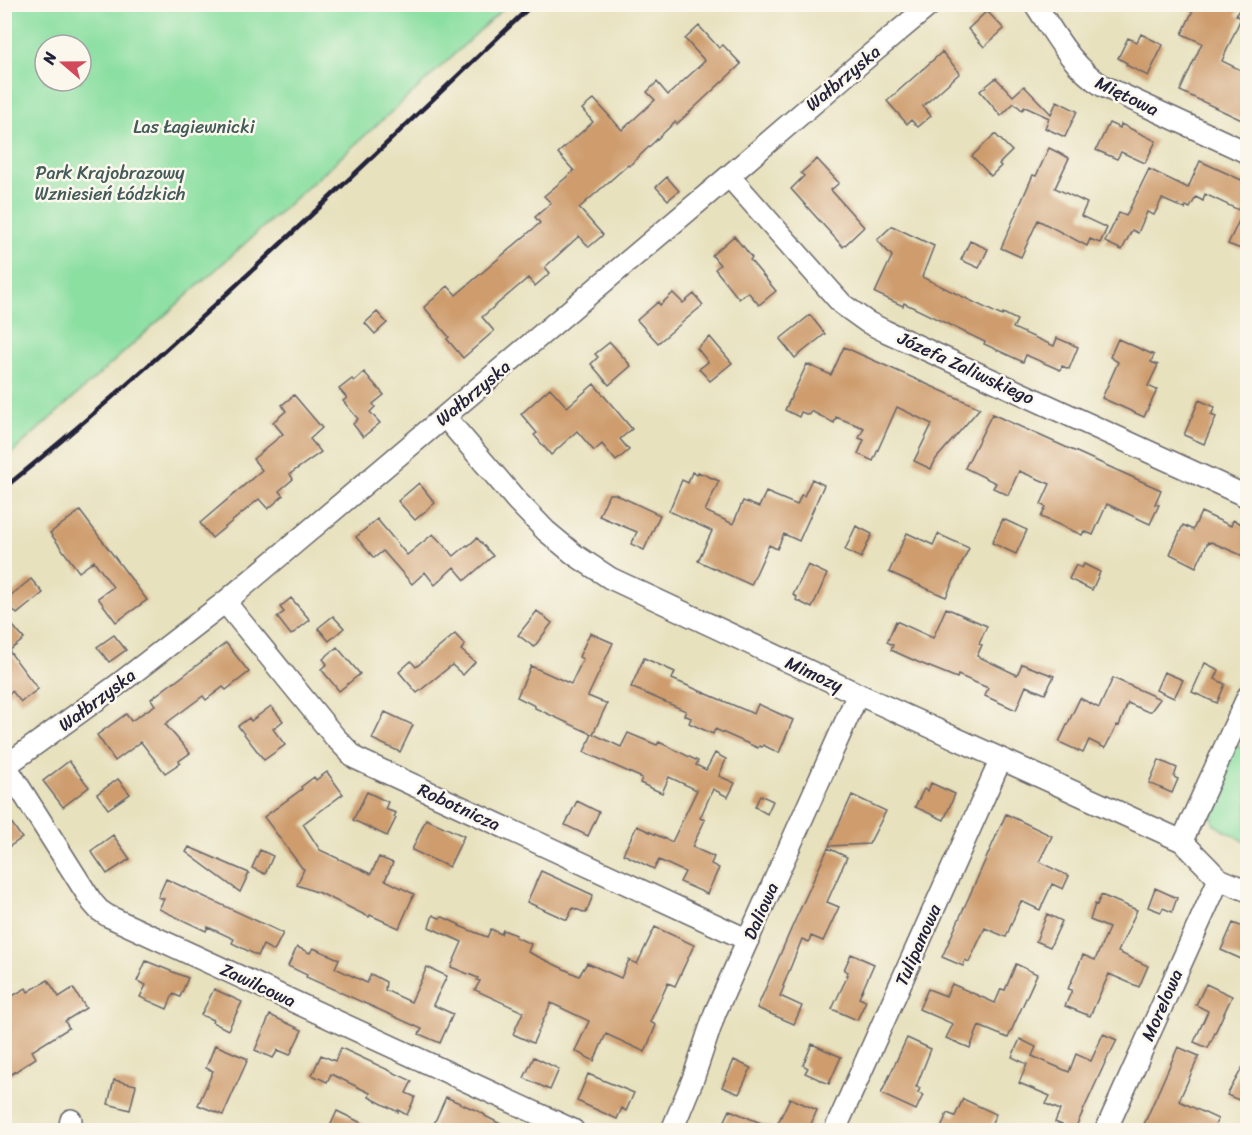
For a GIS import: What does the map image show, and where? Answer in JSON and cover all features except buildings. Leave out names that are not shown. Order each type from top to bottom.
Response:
[{"type":"street","name":"Wałbrzyska","points":[[5,767],[116,686],[225,602],[931,4]]},
{"type":"street","name":"Miętowa","points":[[1035,4],[1072,60],[1090,79],[1248,153]]},
{"type":"street","name":"Józefa Zaliwskiego","points":[[729,176],[831,293],[860,317],[896,336],[1248,497]]},
{"type":"street","name":"Mimozy","points":[[445,417],[546,531],[575,555],[610,578],[1182,841],[1219,879]]},
{"type":"street","name":"Robotnicza","points":[[225,602],[334,736],[355,758],[748,940]]},
{"type":"street","name":"Daliowa","points":[[672,1131],[693,1079],[715,1013],[858,694]]},
{"type":"street","points":[[1182,841],[1248,696]]},
{"type":"street","name":"Tulipanowa","points":[[835,1131],[1001,759]]},
{"type":"street","name":"Zawilcowa","points":[[5,767],[92,902],[108,916],[573,1131]]},
{"type":"street","points":[[1219,879],[1248,891]]},
{"type":"street","name":"Morelowa","points":[[1106,1131],[1219,879]]},
{"type":"green space","name":"Las Łagiewnicki","points":[[5,4],[507,5],[5,459]]},
{"type":"green space","points":[[1234,744],[1247,750],[1247,843],[1213,824],[1210,799]]},
{"type":"railway","points":[[4,488],[86,420],[206,313],[533,4]]},
{"type":"park label","name":"Park Krajobrazowy Wzniesień Łódzkich","points":[[110,183]]}]
